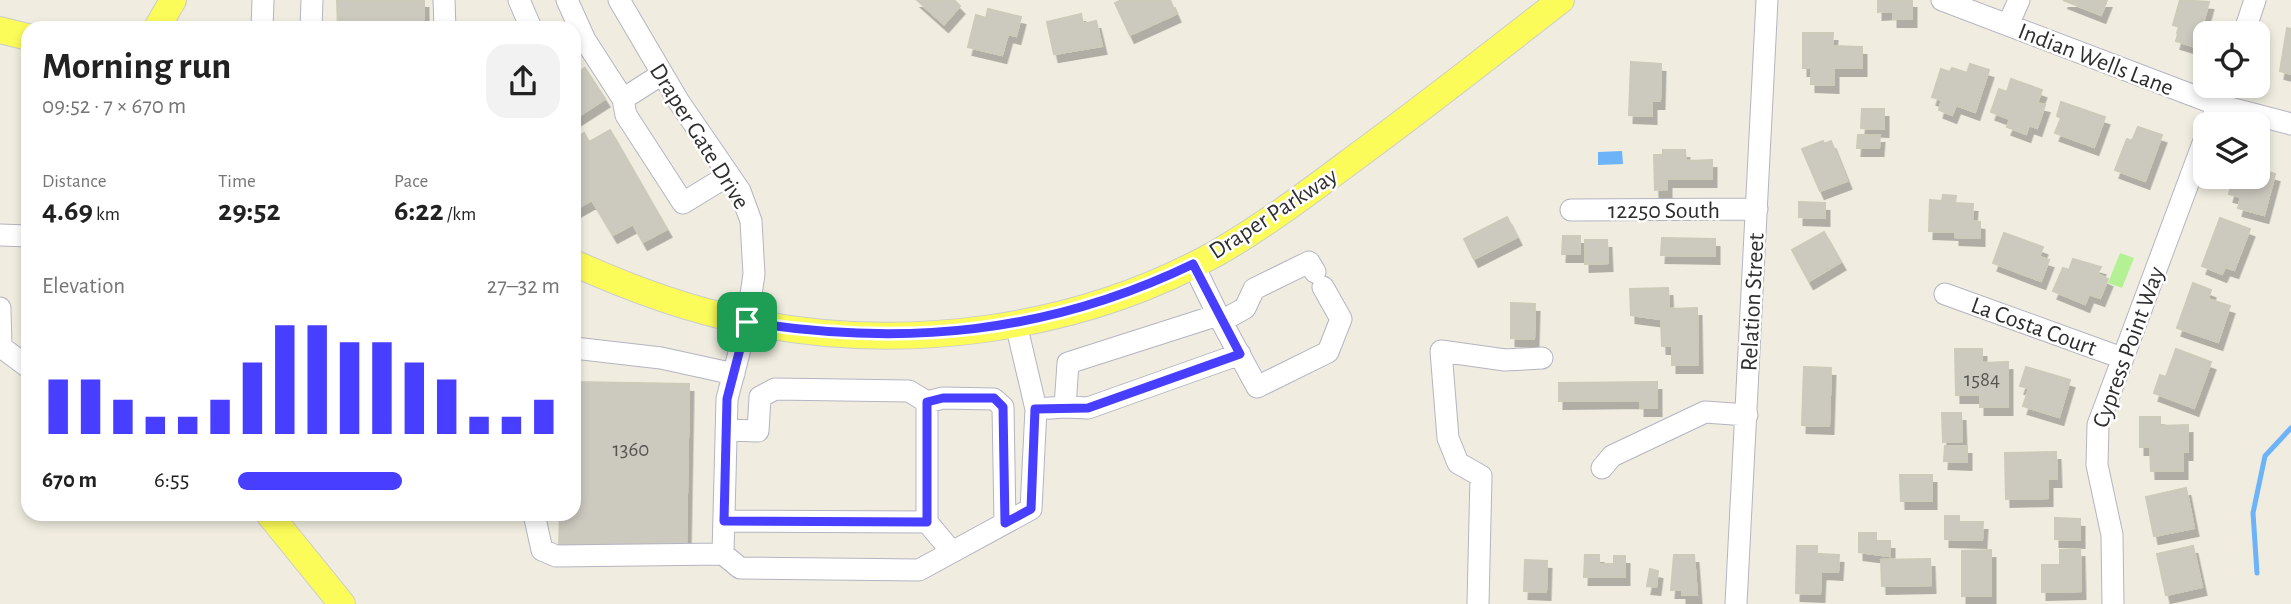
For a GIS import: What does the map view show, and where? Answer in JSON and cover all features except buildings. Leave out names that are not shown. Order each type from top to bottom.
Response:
[{"type":"main road","points":[[161,21],[173,0]]},
{"type":"main road","name":"Draper Parkway","points":[[581,267],[696,310],[747,322],[804,330],[890,334],[948,332],[1016,324],[1095,305],[1193,264],[1289,208],[1561,0]]},
{"type":"main road","points":[[0,30],[21,35]]},
{"type":"main road","points":[[276,521],[342,604]]},
{"type":"street","points":[[262,21],[263,0]]},
{"type":"street","points":[[311,21],[312,0]]},
{"type":"street","points":[[444,0],[444,21]]},
{"type":"street","points":[[519,0],[528,21]]},
{"type":"street","points":[[567,0],[574,21]]},
{"type":"street","name":"Draper Gate Drive","points":[[620,0],[662,74],[740,191],[752,231],[754,274],[747,322],[727,399],[723,554]]},
{"type":"street","name":"Relation Street","points":[[1736,604],[1767,0]]},
{"type":"street","name":"Indian Wells Lane","points":[[1942,0],[2218,105],[2291,124]]},
{"type":"street","points":[[2008,25],[2019,0]]},
{"type":"street","points":[[2248,21],[2255,0]]},
{"type":"street","points":[[581,43],[622,99],[626,114],[683,203],[729,175]]},
{"type":"street","points":[[622,99],[662,74]]},
{"type":"street","name":"Cypress Point Way","points":[[2113,604],[2112,535],[2097,465],[2096,438],[2102,412],[2193,170]]},
{"type":"street","name":"12250 South","points":[[1571,210],[1757,209]]},
{"type":"street","points":[[0,235],[21,236]]},
{"type":"street","points":[[1065,407],[1068,363],[1220,318],[1245,308],[1254,289],[1309,262],[1340,319],[1328,352],[1257,387],[1220,318],[1193,264]]},
{"type":"street","name":"La Costa Court","points":[[1945,294],[2122,358]]},
{"type":"street","points":[[0,309],[1,347],[21,362]]},
{"type":"street","points":[[536,521],[542,550],[556,556],[723,554],[740,568],[919,570],[1031,509],[1035,409],[1016,324]]},
{"type":"street","points":[[581,349],[661,358],[734,374]]},
{"type":"street","points":[[1478,604],[1481,476],[1458,463],[1448,438],[1441,351],[1505,360],[1542,358]]},
{"type":"street","points":[[1035,409],[1088,408],[1240,354]]},
{"type":"street","points":[[726,430],[758,431],[760,397],[775,389],[909,391],[927,402],[943,398],[994,398],[1003,407],[1005,523]]},
{"type":"street","points":[[927,402],[927,522],[952,552]]},
{"type":"street","points":[[1602,468],[1612,456],[1705,412],[1746,415]]},
{"type":"street","points":[[724,521],[927,522]]},
{"type":"green space","points":[[2120,253],[2134,258],[2122,288],[2108,283]]},
{"type":"water","points":[[1622,151],[1623,164],[1598,165],[1598,152]]},
{"type":"waterway","points":[[2257,573],[2253,513],[2265,456],[2291,428]]},
{"type":"route","points":[[1193,264],[1240,354],[1088,408],[1035,409],[1031,509],[1005,523],[1003,407],[994,398],[943,398],[927,402],[927,522],[724,521],[727,399],[747,322],[792,329],[890,334],[948,332],[1016,324],[1095,305],[1193,264]]}]
